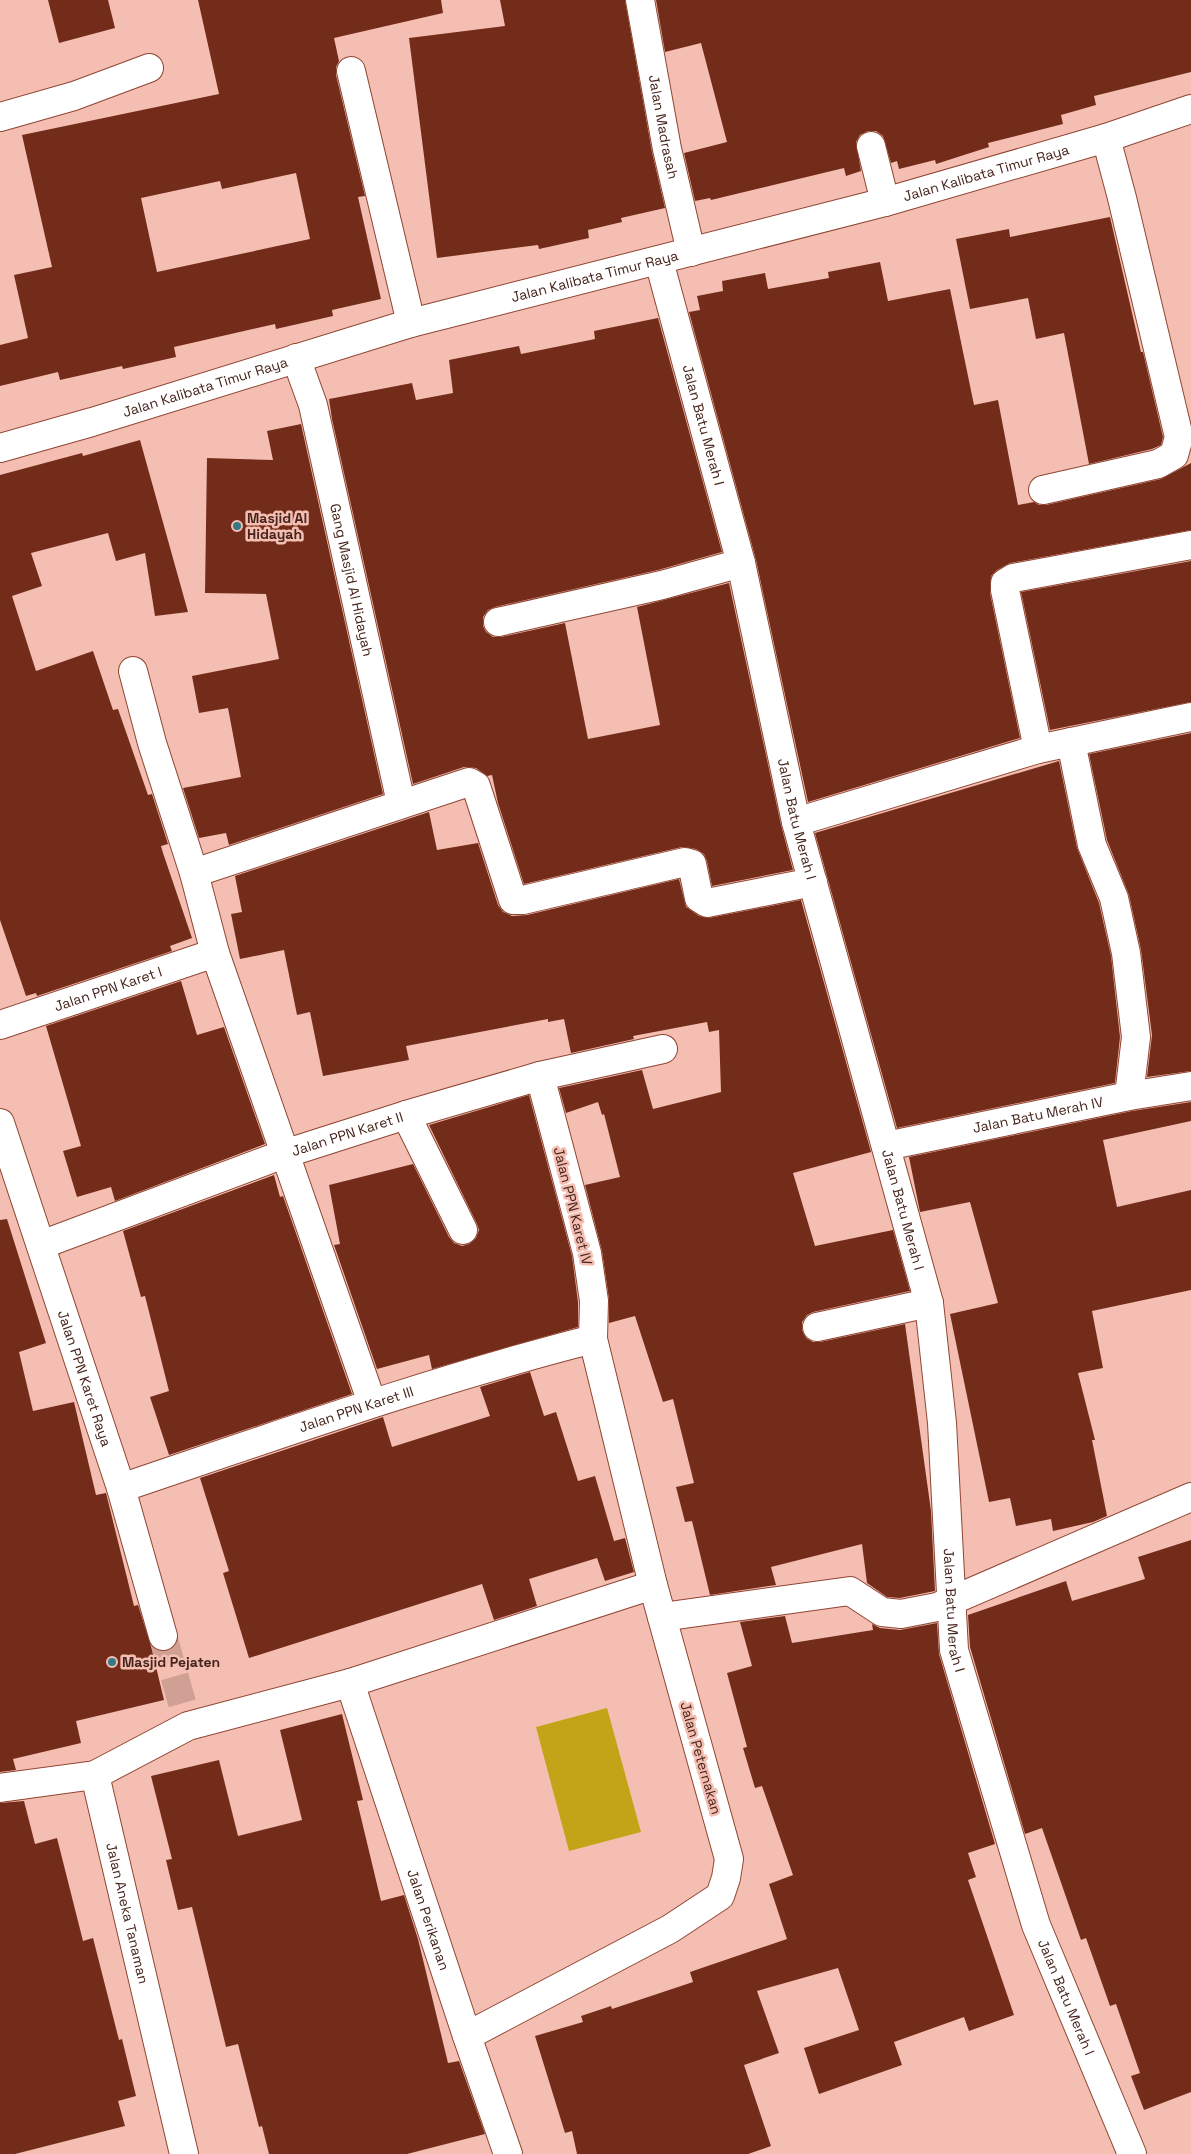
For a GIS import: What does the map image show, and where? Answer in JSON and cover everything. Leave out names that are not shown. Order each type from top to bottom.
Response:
[{"type":"street","name":"Jalan Madrasah","points":[[640,0],[667,149],[690,252]]},
{"type":"street","points":[[0,117],[74,96],[149,68]]},
{"type":"street","points":[[351,71],[411,323]]},
{"type":"street","name":"Jalan Kalibata Timur Raya","points":[[0,448],[92,422],[411,323],[885,202],[1106,138],[1191,110]]},
{"type":"street","points":[[1043,490],[1158,464],[1174,455],[1179,437],[1106,138]]},
{"type":"street","points":[[871,146],[885,202]]},
{"type":"street","name":"Jalan Batu Merah I","points":[[658,261],[741,563],[796,822],[929,1303],[942,1423],[954,1650],[1036,1925],[1132,2154]]},
{"type":"street","name":"Gang Masjid Al Hidayah","points":[[296,358],[313,405],[401,803]]},
{"type":"street","points":[[1038,749],[1005,583],[1013,578],[1191,545]]},
{"type":"street","points":[[498,622],[662,585],[741,563]]},
{"type":"street","points":[[133,671],[152,743],[194,873],[215,953],[372,1403]]},
{"type":"street","points":[[796,822],[1038,749],[1191,718]]},
{"type":"street","points":[[1071,742],[1092,845],[1114,898],[1126,953],[1136,1037],[1129,1096]]},
{"type":"street","points":[[194,873],[469,782],[474,783],[513,900],[523,900],[685,862],[692,864],[699,898],[707,903],[812,882]]},
{"type":"street","name":"Jalan PPN Karet I","points":[[0,1025],[215,953]]},
{"type":"street","name":"Jalan PPN Karet II","points":[[41,1244],[284,1154],[406,1115],[540,1076],[663,1049]]},
{"type":"street","name":"Jalan PPN Karet IV","points":[[540,1076],[587,1253],[594,1301],[593,1339]]},
{"type":"street","name":"Jalan Batu Merah IV","points":[[886,1146],[1129,1096],[1191,1086]]},
{"type":"street","points":[[406,1115],[463,1230]]},
{"type":"street","name":"Jalan PPN Karet Raya","points":[[0,1123],[121,1488],[163,1636]]},
{"type":"street","points":[[817,1327],[929,1303]]},
{"type":"street","name":"Jalan PPN Karet III","points":[[121,1488],[372,1403],[505,1362],[593,1339]]},
{"type":"street","name":"Jalan Peternakan","points":[[467,2036],[670,1929],[720,1896],[726,1878],[729,1859],[653,1585],[593,1339]]},
{"type":"street","points":[[662,1617],[850,1591],[882,1612],[901,1614],[951,1602],[1191,1498]]},
{"type":"street","points":[[0,1788],[95,1775],[186,1716],[350,1682],[653,1585]]},
{"type":"street","name":"Jalan Perikanan","points":[[350,1682],[508,2154]]},
{"type":"street","name":"Jalan Aneka Tanaman","points":[[95,1775],[184,2154]]},
{"type":"shaded area","points":[[607,1708],[641,1832],[569,1851],[536,1727]]},
{"type":"building","points":[[48,0],[108,0],[115,28],[59,43]]},
{"type":"building","points":[[198,0],[441,0],[443,13],[334,38],[339,61],[336,67],[336,75],[365,196],[358,197],[381,299],[332,310],[333,316],[276,329],[275,324],[174,347],[176,357],[123,369],[122,366],[60,380],[58,372],[0,386],[0,345],[28,338],[14,275],[52,267],[22,135],[219,94]],"holes":[[[296,173],[310,239],[157,272],[141,198],[220,181],[222,189]]]},
{"type":"building","points":[[500,0],[625,0],[652,152],[665,208],[621,218],[622,222],[588,230],[589,238],[539,249],[538,245],[437,258],[409,38],[505,26]]},
{"type":"building","points":[[656,0],[1191,0],[1191,72],[1094,96],[1096,105],[1061,115],[1063,124],[988,143],[989,147],[936,164],[935,160],[899,169],[897,161],[891,163],[883,136],[876,131],[868,131],[860,135],[856,142],[861,171],[846,176],[844,168],[711,200],[710,198],[695,201],[684,153],[727,142],[701,43],[665,52]]},
{"type":"building","points":[[1110,217],[1163,437],[1161,445],[1152,449],[1089,464],[1064,333],[1036,339],[1028,298],[970,309],[956,239],[1009,229],[1010,237]]},
{"type":"building","points":[[880,262],[888,301],[950,289],[974,405],[998,400],[1018,505],[1034,502],[1039,505],[1046,505],[1161,479],[1191,463],[1191,530],[1010,563],[997,570],[991,576],[990,593],[1020,738],[808,802],[756,560],[689,312],[700,310],[697,296],[723,291],[722,281],[765,273],[768,289],[829,278],[828,272]]},
{"type":"building","points":[[658,318],[722,552],[658,570],[495,607],[488,610],[483,617],[483,626],[486,632],[493,637],[501,637],[565,623],[588,739],[660,725],[637,607],[729,583],[781,825],[793,870],[712,886],[704,854],[696,849],[682,847],[524,884],[498,803],[492,775],[487,776],[476,768],[464,767],[413,784],[329,399],[412,383],[416,400],[453,393],[449,360],[519,346],[521,354],[595,339],[594,331]]},
{"type":"building","points":[[301,424],[383,794],[229,845],[226,833],[199,838],[183,788],[241,777],[228,708],[199,713],[192,676],[279,659],[266,594],[205,593],[207,458],[273,460],[267,431]]},
{"type":"building","points":[[140,440],[188,612],[155,616],[145,553],[116,561],[108,533],[31,553],[42,586],[12,596],[36,671],[93,651],[113,710],[118,709],[148,795],[152,794],[168,844],[161,846],[192,938],[170,946],[172,951],[37,996],[36,993],[26,996],[0,920],[0,475],[82,453],[83,456]]},
{"type":"building","points":[[1191,561],[1191,702],[1050,730],[1021,592]]},
{"type":"building","points":[[1191,733],[1191,1071],[1147,1077],[1152,1035],[1141,950],[1129,895],[1107,840],[1089,754]]},
{"type":"building","points":[[1059,761],[1077,848],[1099,903],[1111,956],[1120,1037],[1115,1083],[897,1128],[815,833]]},
{"type":"building","points":[[429,812],[437,850],[478,843],[498,905],[503,912],[512,916],[527,915],[679,879],[686,907],[699,916],[709,918],[801,900],[871,1152],[793,1173],[815,1246],[893,1230],[910,1291],[813,1312],[807,1315],[802,1322],[802,1330],[806,1338],[813,1342],[820,1342],[905,1324],[931,1511],[935,1591],[900,1598],[887,1597],[867,1583],[862,1544],[771,1567],[776,1585],[710,1595],[692,1521],[685,1522],[676,1487],[694,1483],[673,1399],[663,1402],[635,1316],[609,1323],[609,1299],[602,1251],[585,1185],[620,1177],[604,1114],[602,1115],[598,1102],[566,1113],[559,1088],[642,1070],[653,1109],[721,1092],[719,1030],[709,1032],[707,1022],[633,1036],[634,1039],[571,1053],[564,1019],[548,1022],[548,1019],[406,1046],[409,1060],[323,1076],[310,1012],[297,1015],[284,950],[240,959],[231,914],[242,912],[235,876]]},
{"type":"building","points":[[181,981],[197,1035],[224,1027],[265,1144],[115,1201],[111,1187],[77,1197],[63,1151],[81,1146],[46,1026]]},
{"type":"building","points":[[529,1095],[572,1256],[578,1302],[578,1327],[432,1369],[429,1355],[377,1369],[334,1245],[340,1244],[329,1185],[413,1164],[449,1237],[454,1243],[462,1246],[469,1244],[476,1238],[479,1230],[477,1224],[429,1125]]},
{"type":"building","points":[[1191,1102],[1191,1121],[1103,1140],[1117,1207],[1191,1190],[1191,1290],[1092,1311],[1103,1368],[1078,1373],[1095,1440],[1092,1440],[1107,1516],[1093,1522],[1053,1531],[1051,1519],[1016,1526],[1010,1498],[989,1502],[950,1314],[998,1303],[970,1202],[920,1212],[909,1157],[1132,1111]]},
{"type":"building","points":[[274,1175],[280,1197],[283,1196],[352,1394],[169,1455],[150,1397],[169,1391],[145,1296],[141,1297],[123,1231]]},
{"type":"building","points":[[7,1219],[46,1343],[19,1352],[33,1411],[74,1402],[96,1495],[106,1493],[134,1606],[138,1605],[151,1646],[164,1700],[76,1721],[81,1743],[13,1759],[16,1770],[0,1772],[0,1220]]},
{"type":"building","points":[[530,1372],[544,1416],[556,1412],[578,1481],[595,1476],[614,1541],[625,1538],[634,1572],[605,1581],[597,1558],[529,1579],[537,1606],[494,1620],[482,1584],[249,1658],[223,1573],[229,1571],[200,1478],[383,1417],[392,1447],[490,1416],[480,1387]]},
{"type":"building","points":[[1191,1540],[1191,2092],[1144,2110],[1131,2076],[1140,2073],[1116,2004],[1110,2006],[1086,1938],[1081,1940],[1042,1828],[1025,1834],[970,1647],[968,1615],[1066,1581],[1072,1601],[1145,1579],[1138,1557]]},
{"type":"building","points":[[785,1616],[792,1643],[873,1630],[872,1624],[880,1628],[900,1630],[937,1623],[939,1654],[995,1844],[968,1853],[976,1877],[968,1880],[1014,2015],[969,2031],[964,2017],[894,2042],[902,2065],[819,2094],[804,2048],[859,2030],[838,1968],[757,1991],[779,2053],[744,2065],[771,2146],[748,2154],[577,2154],[572,2131],[565,2133],[535,2036],[583,2022],[581,2016],[611,2006],[612,2009],[693,1982],[690,1972],[787,1939],[769,1884],[793,1875],[762,1786],[755,1788],[743,1748],[747,1747],[727,1673],[752,1666],[740,1622]]},
{"type":"building","points":[[342,1714],[363,1800],[357,1801],[381,1901],[404,1895],[418,1939],[448,2063],[459,2061],[485,2134],[407,2154],[269,2154],[262,2126],[259,2127],[238,2044],[226,2047],[192,1907],[178,1910],[166,1860],[172,1859],[151,1776],[219,1760],[238,1836],[302,1820],[280,1730]]},
{"type":"building","points":[[24,1801],[35,1844],[57,1838],[83,1941],[93,1938],[119,2040],[122,2039],[136,2096],[118,2101],[125,2126],[15,2154],[0,2154],[0,1803]]},
{"type":"tunnel","points":[[163,1636],[183,1706]]},
{"type":"place","name":"Masjid Al Hidayah","points":[[237,526]]},
{"type":"place","name":"Masjid Pejaten","points":[[112,1662]]}]
